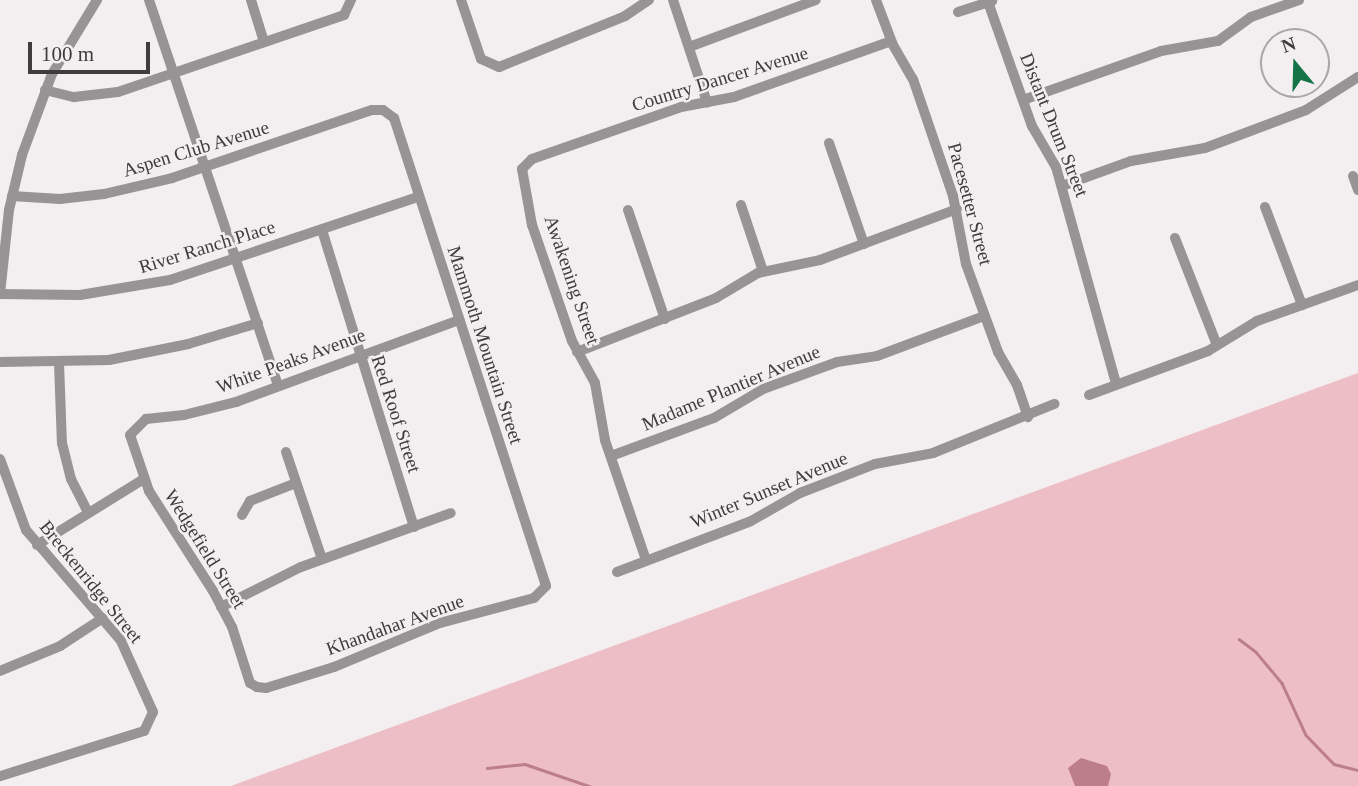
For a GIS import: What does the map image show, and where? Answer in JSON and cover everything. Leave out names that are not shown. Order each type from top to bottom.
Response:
[{"type":"street","points":[[0,294],[12,196],[46,90],[97,0]]},
{"type":"street","points":[[149,0],[278,385]]},
{"type":"street","points":[[251,0],[264,42]]},
{"type":"street","points":[[461,0],[481,59],[491,67],[625,16],[649,0]]},
{"type":"street","points":[[673,0],[707,102]]},
{"type":"street","points":[[688,47],[816,0]]},
{"type":"street","name":"Pacesetter Street","points":[[876,0],[891,41],[913,79],[957,209],[962,249],[984,316],[1028,416]]},
{"type":"street","points":[[1023,100],[1161,51],[1218,41],[1251,17],[1299,0]]},
{"type":"street","points":[[958,12],[991,1]]},
{"type":"street","name":"Distant Drum Street","points":[[991,1],[1023,100],[1062,186],[1078,260],[1116,383]]},
{"type":"street","points":[[46,90],[90,97],[172,74],[264,42],[350,5]]},
{"type":"street","name":"Country Dancer Avenue","points":[[522,169],[532,159],[681,107],[734,97],[891,41]]},
{"type":"street","points":[[1062,186],[1131,161],[1191,153],[1279,121],[1316,105],[1358,77]]},
{"type":"street","name":"Aspen Club Avenue","points":[[12,196],[60,199],[104,194],[204,167],[372,110],[386,111]]},
{"type":"street","name":"Mammoth Mountain Street","points":[[386,111],[394,118],[544,571],[543,591]]},
{"type":"street","points":[[829,143],[864,244]]},
{"type":"street","name":"Awakening Street","points":[[522,169],[532,225],[577,352],[595,383],[611,456],[646,560]]},
{"type":"street","points":[[1353,176],[1358,190]]},
{"type":"street","name":"River Ranch Place","points":[[0,294],[107,292],[170,279],[418,197]]},
{"type":"street","points":[[741,205],[763,271]]},
{"type":"street","points":[[1265,207],[1302,305]]},
{"type":"street","points":[[577,352],[729,292],[763,271],[812,263],[957,209]]},
{"type":"street","points":[[628,210],[665,319]]},
{"type":"street","name":"Red Roof Street","points":[[322,230],[358,355],[414,527]]},
{"type":"street","points":[[1175,238],[1217,345]]},
{"type":"street","points":[[1089,395],[1217,345],[1245,327],[1358,285]]},
{"type":"street","name":"Madame Plantier Avenue","points":[[611,456],[714,418],[763,389],[836,362],[877,356],[984,316]]},
{"type":"street","name":"White Peaks Avenue","points":[[135,427],[146,419],[205,411],[459,320]]},
{"type":"street","points":[[0,362],[59,363],[143,354],[258,323]]},
{"type":"street","points":[[59,363],[62,443],[71,479],[88,512]]},
{"type":"street","name":"Winter Sunset Avenue","points":[[618,572],[751,522],[800,493],[862,469],[912,460],[1054,404]]},
{"type":"street","name":"Wedgefield Street","points":[[135,427],[130,442],[144,479],[173,534],[221,607],[250,683],[257,687]]},
{"type":"street","points":[[286,452],[321,559]]},
{"type":"street","name":"Breckenridge Street","points":[[0,459],[15,507],[37,545],[103,618],[137,670],[153,712],[150,726],[0,776]]},
{"type":"street","points":[[37,545],[144,479]]},
{"type":"street","points":[[242,515],[250,501],[296,483]]},
{"type":"street","points":[[221,607],[321,559],[451,513]]},
{"type":"street","name":"Khandahar Avenue","points":[[257,687],[266,688],[334,667],[440,623],[534,598],[543,591]]},
{"type":"street","points":[[0,671],[60,646],[103,618]]},
{"type":"shaded area","points":[[1358,373],[1358,786],[231,786]]},
{"type":"shaded area","points":[[1081,758],[1107,766],[1111,774],[1108,786],[1075,786],[1068,768]]},
{"type":"waterway","points":[[1239,639],[1256,652],[1282,683],[1306,735],[1334,764],[1358,770]]},
{"type":"waterway","points":[[487,768],[525,764],[589,786]]}]
